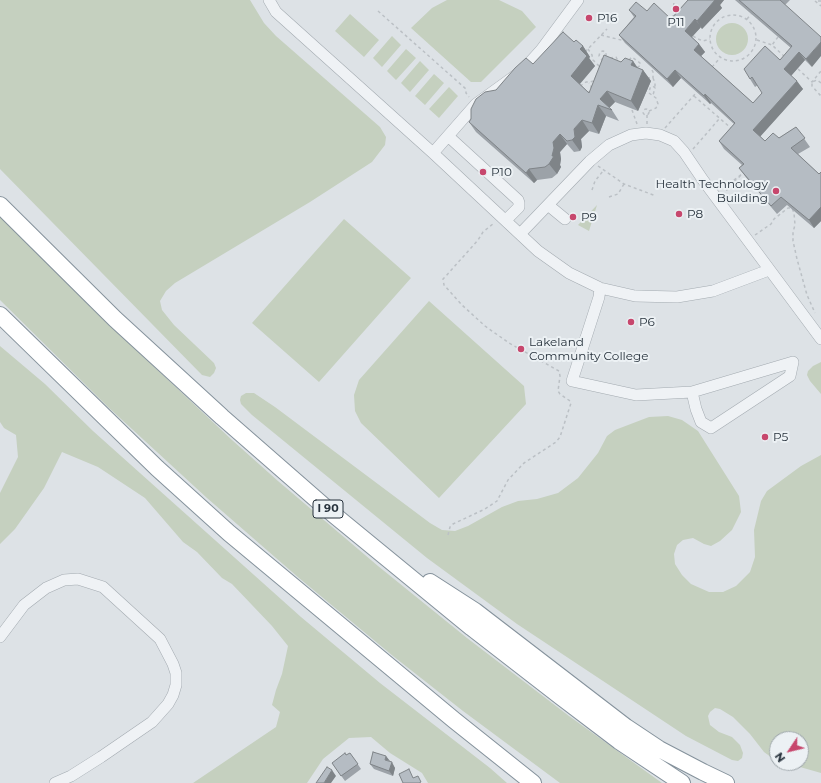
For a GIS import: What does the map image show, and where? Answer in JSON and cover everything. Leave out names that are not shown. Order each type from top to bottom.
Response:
[{"type":"highway","name":"I 90","points":[[0,204],[115,318],[211,406],[333,514],[472,628],[561,697],[619,741],[682,783]]},
{"type":"highway","points":[[0,315],[157,468],[229,533],[454,720],[533,783]]},
{"type":"highway","points":[[361,536],[474,611],[626,727],[659,749],[726,783]]},
{"type":"highway","points":[[454,720],[542,783]]},
{"type":"street","points":[[268,0],[276,12],[433,153],[502,220],[554,263],[569,272],[600,288],[635,296],[677,296],[713,290],[768,270]]},
{"type":"street","points":[[433,153],[451,138],[476,104],[523,70],[541,50],[578,0]]},
{"type":"street","points":[[520,234],[591,160],[609,145],[631,134],[659,134],[674,141],[684,152],[702,180],[821,340]]},
{"type":"street","points":[[451,138],[520,203],[519,207],[502,220]]},
{"type":"street","points":[[548,205],[565,219]]},
{"type":"street","points":[[600,288],[599,297],[572,381],[636,395],[692,392],[793,362],[790,376],[711,428],[701,422],[692,392]]},
{"type":"street","points":[[0,637],[24,606],[46,588],[64,580],[78,579],[103,587],[160,639],[173,664],[176,674],[176,686],[173,695],[168,704],[152,722],[100,758],[71,776],[55,783]]},
{"type":"path","points":[[674,0],[672,18],[677,22]]},
{"type":"path","points":[[815,0],[821,1]]},
{"type":"path","points":[[815,0],[821,6]]},
{"type":"path","points":[[378,11],[394,27],[466,89],[466,94],[476,104]]},
{"type":"path","points":[[747,19],[751,14]]},
{"type":"path","points":[[733,15],[747,19],[754,28],[757,40],[755,48],[750,55],[744,60],[736,62],[720,58],[711,46],[710,39],[714,25],[725,16],[733,15]]},
{"type":"path","points":[[585,52],[607,29]]},
{"type":"path","points":[[690,34],[702,41],[710,39]]},
{"type":"path","points":[[601,35],[624,40],[626,42]]},
{"type":"path","points":[[772,45],[778,37]]},
{"type":"path","points":[[757,40],[772,45],[786,58]]},
{"type":"path","points":[[588,49],[594,61],[601,68]]},
{"type":"path","points":[[588,83],[592,87],[588,93],[580,86],[586,82],[588,83],[594,81],[603,62],[599,56],[600,52],[606,52],[606,60]]},
{"type":"path","points":[[609,61],[614,57],[617,58],[618,63],[627,62],[632,57],[641,64],[637,68],[633,66]]},
{"type":"path","points":[[711,68],[720,58]]},
{"type":"path","points":[[798,69],[812,82],[812,86],[821,96]]},
{"type":"path","points":[[652,70],[652,78],[655,83],[653,95]]},
{"type":"path","points":[[812,82],[821,71]]},
{"type":"path","points":[[644,78],[652,78]]},
{"type":"path","points":[[812,82],[817,80],[821,83]]},
{"type":"path","points":[[646,126],[649,111],[656,108],[658,104],[653,95],[649,94],[649,90],[654,87]]},
{"type":"path","points":[[665,128],[697,92]]},
{"type":"path","points":[[694,96],[733,130]]},
{"type":"path","points":[[647,115],[644,114],[643,110],[647,108],[649,111]]},
{"type":"path","points":[[632,110],[639,128]]},
{"type":"path","points":[[693,149],[720,118]]},
{"type":"path","points":[[594,162],[624,184],[656,196]]},
{"type":"path","points":[[592,190],[595,181],[603,170]]},
{"type":"path","points":[[714,183],[730,183],[746,171]]},
{"type":"path","points":[[722,194],[726,192],[742,174]]},
{"type":"path","points":[[609,197],[618,194],[624,184]]},
{"type":"path","points":[[752,237],[771,224],[774,219],[788,208],[792,208],[795,225],[793,236],[796,259],[807,294],[818,318]]},
{"type":"path","points":[[448,535],[450,526],[485,509],[497,501],[508,480],[524,463],[556,442],[560,437],[571,404],[568,399],[558,391],[560,376],[559,371],[509,343],[485,326],[462,305],[444,284],[443,279],[478,240],[483,232],[502,220]]},
{"type":"green space","points":[[0,0],[250,0],[264,23],[276,36],[380,127],[386,137],[385,145],[372,162],[310,202],[175,283],[166,291],[160,301],[162,310],[174,325],[214,363],[216,368],[210,377],[202,375],[0,169]]},
{"type":"green space","points":[[447,0],[499,0],[522,11],[536,27],[481,82],[471,82],[411,28],[432,8]]},
{"type":"green space","points":[[350,14],[379,40],[364,57],[335,31]]},
{"type":"green space","points":[[729,23],[735,23],[745,30],[748,39],[747,45],[741,52],[735,55],[729,55],[719,48],[716,42],[716,36],[723,26]]},
{"type":"green space","points":[[392,36],[401,45],[382,67],[373,58]]},
{"type":"green space","points":[[406,49],[416,58],[396,80],[387,71]]},
{"type":"green space","points":[[420,61],[429,70],[410,92],[401,83]]},
{"type":"green space","points":[[434,74],[444,83],[425,105],[415,96]]},
{"type":"green space","points":[[449,87],[458,96],[439,118],[429,109]]},
{"type":"green space","points":[[597,205],[589,231],[578,225]]},
{"type":"green space","points":[[0,217],[114,329],[278,481],[378,566],[467,638],[569,716],[662,783],[560,783],[463,711],[393,656],[299,578],[207,498],[108,407],[0,300]]},
{"type":"green space","points":[[344,219],[411,278],[319,382],[252,323]]},
{"type":"green space","points":[[429,301],[524,386],[526,404],[439,498],[361,423],[355,411],[354,395],[359,380]]},
{"type":"green space","points":[[0,346],[45,384],[93,431],[301,617],[380,683],[490,768],[507,783],[428,783],[422,773],[390,753],[371,737],[349,738],[323,759],[307,783],[193,783],[276,727],[280,712],[272,705],[282,674],[288,646],[272,626],[232,584],[222,578],[197,552],[183,542],[145,498],[98,467],[62,452],[44,488],[15,529],[0,544],[0,493],[18,457],[16,435],[4,428],[0,422]]},
{"type":"green space","points":[[821,362],[821,394],[807,375],[808,371],[813,366]]},
{"type":"green space","points":[[246,393],[254,393],[275,407],[430,523],[442,530],[455,531],[468,526],[502,507],[518,501],[537,499],[558,493],[578,478],[598,453],[607,436],[615,430],[649,417],[668,416],[682,420],[698,431],[739,496],[741,512],[732,530],[720,541],[711,546],[693,538],[683,540],[677,545],[674,554],[675,564],[682,575],[691,584],[709,592],[723,592],[736,586],[750,572],[755,557],[754,530],[761,501],[767,491],[801,466],[821,455],[821,773],[809,770],[809,731],[769,731],[769,756],[733,717],[720,709],[715,708],[708,716],[710,725],[719,732],[732,737],[740,745],[743,753],[742,758],[738,761],[732,760],[686,736],[517,624],[427,558],[252,415],[241,404],[241,396]]},
{"type":"building","points":[[688,0],[715,0],[697,21],[695,19],[685,31],[699,44],[694,50],[753,103],[762,93],[752,77],[750,79],[744,69],[765,46],[780,60],[792,46],[739,0],[780,0],[821,37],[821,42],[806,59],[799,52],[784,69],[797,81],[753,130],[765,141],[773,133],[779,138],[796,127],[805,138],[791,148],[819,174],[821,172],[821,207],[809,220],[781,197],[771,206],[739,168],[744,164],[719,141],[735,123],[705,94],[704,96],[675,70],[667,79],[619,35],[636,16],[629,10],[636,2],[647,11],[654,3],[671,19]]},
{"type":"building","points":[[563,32],[574,42],[576,40],[583,46],[580,49],[587,56],[571,76],[589,93],[604,55],[621,62],[625,58],[633,61],[631,65],[643,70],[631,101],[607,91],[600,99],[612,110],[598,105],[592,123],[582,120],[574,129],[575,137],[572,140],[567,141],[560,134],[553,142],[554,148],[552,156],[554,156],[549,164],[545,167],[529,169],[526,173],[469,122],[471,119],[471,109],[476,99],[485,92],[496,90],[526,58],[533,64]]},
{"type":"building","points":[[373,752],[386,756],[385,760],[392,762],[389,771],[370,764]]},
{"type":"building","points":[[345,753],[346,755],[350,753],[358,764],[341,776],[332,763]]},
{"type":"building","points":[[327,767],[332,770],[324,783],[316,783]]},
{"type":"building","points":[[409,769],[413,778],[418,776],[421,782],[403,783],[399,774]]},
{"type":"place","name":"P11","points":[[676,9]]},
{"type":"place","name":"P16","points":[[589,18]]},
{"type":"place","name":"P10","points":[[483,172]]},
{"type":"place","name":"Health Technology Building","points":[[776,191]]},
{"type":"place","name":"P8","points":[[679,214]]},
{"type":"place","name":"P9","points":[[573,217]]},
{"type":"place","name":"P6","points":[[631,322]]},
{"type":"place","name":"Lakeland Community College","points":[[521,349]]},
{"type":"place","name":"P5","points":[[765,437]]}]
